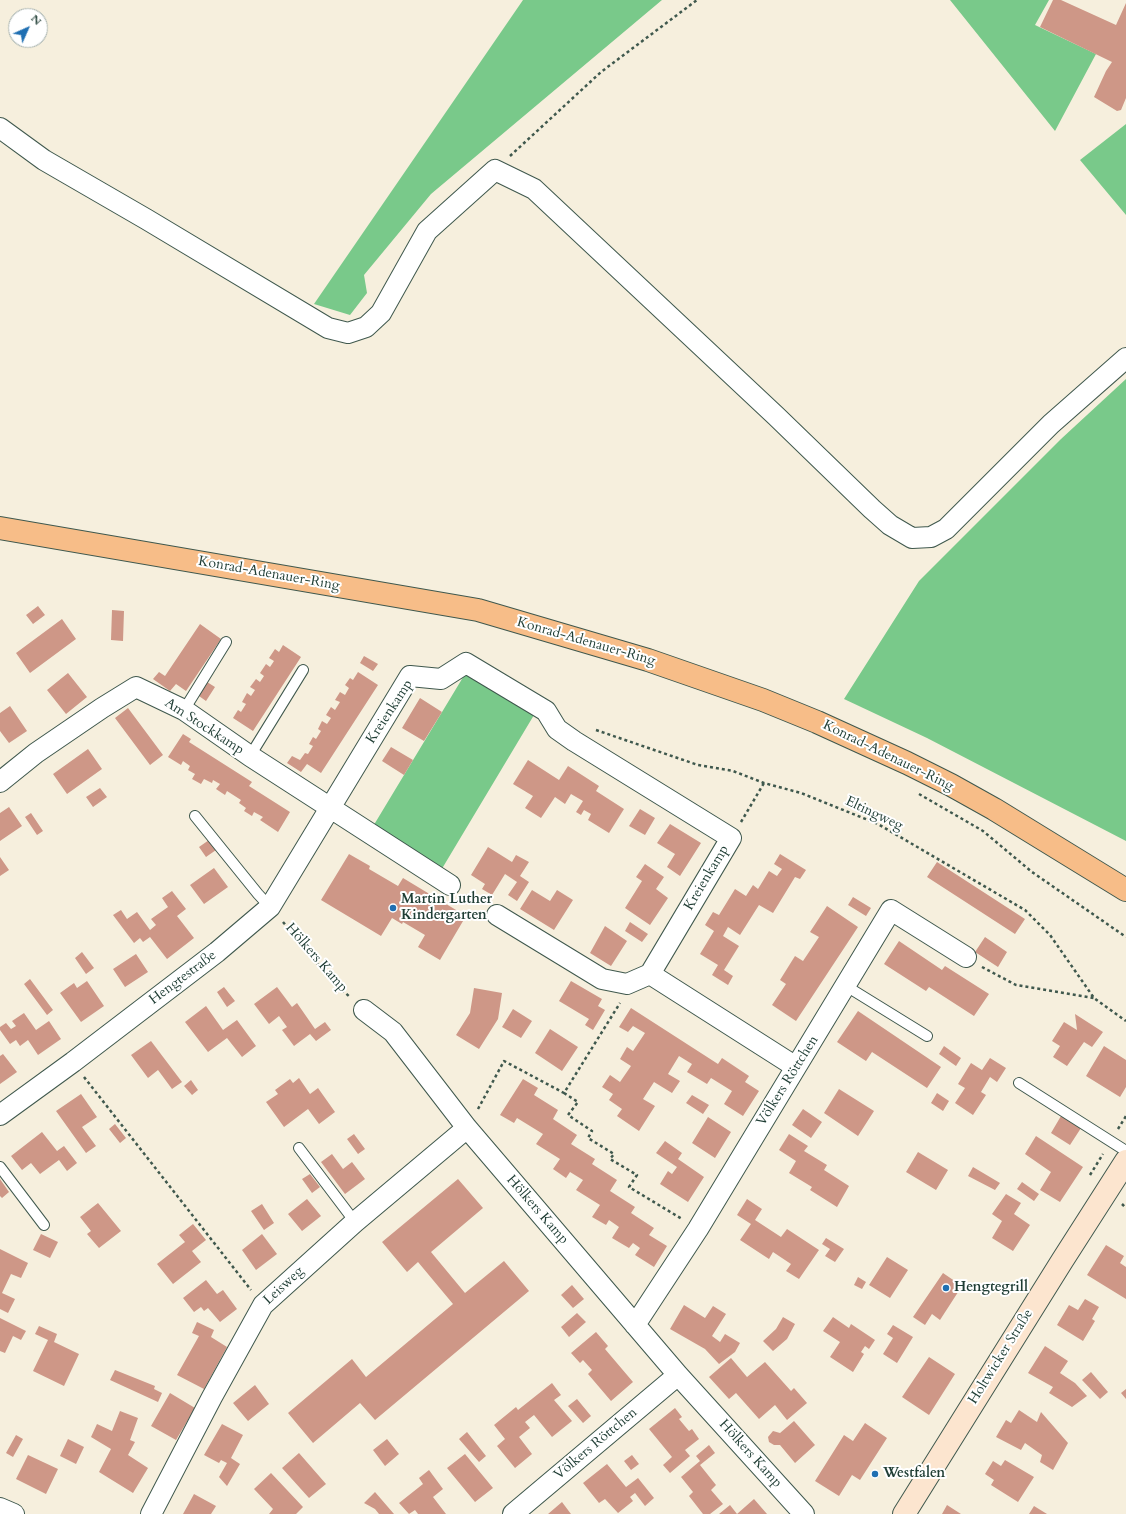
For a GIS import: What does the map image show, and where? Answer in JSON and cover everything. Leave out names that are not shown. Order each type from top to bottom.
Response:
[{"type":"main road","name":"Konrad-Adenauer-Ring","points":[[0,528],[478,610],[648,660],[770,702],[906,763],[951,785],[994,809],[1126,890]]},
{"type":"main road","name":"Holtwicker Straße","points":[[904,1514],[1126,1161]]},
{"type":"street","points":[[0,128],[44,160],[146,218],[328,328],[348,334],[366,328],[381,314],[427,231],[495,170],[534,189],[776,416],[872,509],[890,525],[912,538],[931,537],[946,529],[1051,424],[1126,358]]},
{"type":"street","name":"Kreienkamp","points":[[330,807],[410,676],[441,680],[466,663],[546,711],[557,729],[574,741],[731,838],[650,974]]},
{"type":"street","name":"Am Stockkamp","points":[[0,782],[36,753],[102,708],[136,687],[184,710],[250,756],[330,807]]},
{"type":"street","points":[[330,807],[450,885]]},
{"type":"street","name":"Hengtestraße","points":[[0,1115],[73,1062],[217,952],[270,907],[330,807]]},
{"type":"street","name":"Völkers Röttchen","points":[[636,1325],[698,1229],[891,910],[966,957]]},
{"type":"street","points":[[496,915],[602,979],[627,984],[650,974],[796,1067]]},
{"type":"street","name":"Hölkers Kamp","points":[[364,1010],[393,1032],[467,1128],[678,1375],[804,1514]]},
{"type":"street","name":"Leisweg","points":[[151,1514],[212,1397],[263,1304],[355,1222],[467,1128]]},
{"type":"street","name":"Völkers Röttchen","points":[[513,1514],[678,1375]]},
{"type":"street","points":[[0,1508],[14,1514]]},
{"type":"lane","points":[[184,710],[226,642]]},
{"type":"lane","points":[[250,756],[303,670]]},
{"type":"lane","points":[[195,816],[270,907]]},
{"type":"lane","points":[[846,986],[927,1036]]},
{"type":"lane","points":[[1019,1083],[1126,1151]]},
{"type":"lane","points":[[299,1148],[355,1222]]},
{"type":"lane","points":[[0,1168],[44,1226]]},
{"type":"path","points":[[495,170],[601,72],[697,0]]},
{"type":"path","name":"Eltingweg","points":[[596,730],[698,765],[733,771],[764,783],[801,793],[878,824],[1025,910],[1050,935],[1094,998],[1126,1021]]},
{"type":"path","points":[[731,838],[764,783]]},
{"type":"path","points":[[914,791],[982,831],[1032,872],[1126,937]]},
{"type":"path","points":[[450,885],[496,915]]},
{"type":"path","name":"Hölkers Kamp","points":[[270,907],[331,980],[364,1010]]},
{"type":"path","points":[[966,957],[1016,985],[1094,998]]},
{"type":"path","points":[[564,1093],[619,1006],[627,984]]},
{"type":"path","points":[[467,1128],[504,1061],[578,1102],[568,1115],[592,1131],[588,1138],[614,1154],[610,1159],[637,1175],[629,1187],[698,1229]]},
{"type":"path","points":[[73,1062],[263,1304]]},
{"type":"green space","points":[[523,0],[662,0],[431,194],[364,275],[367,293],[350,315],[314,304]]},
{"type":"green space","points":[[950,0],[1049,0],[1035,25],[1096,54],[1055,131]]},
{"type":"green space","points":[[1126,124],[1126,215],[1080,160]]},
{"type":"green space","points":[[1126,379],[1126,841],[927,738],[844,699],[919,581],[1061,439]]},
{"type":"green space","points":[[468,669],[537,710],[437,877],[369,833]]},
{"type":"building","points":[[1053,0],[1061,0],[1116,25],[1126,3],[1126,98],[1121,110],[1117,111],[1094,97],[1106,71],[1112,62],[1040,27]]},
{"type":"building","points":[[38,606],[45,615],[33,624],[26,615]]},
{"type":"building","points":[[112,610],[124,611],[123,641],[111,640]]},
{"type":"building","points":[[62,619],[76,639],[30,673],[16,653]]},
{"type":"building","points":[[200,624],[221,639],[186,691],[176,684],[170,691],[153,679],[159,672],[165,676]]},
{"type":"building","points":[[283,645],[301,657],[253,731],[233,718],[238,710],[241,712],[246,704],[242,702],[247,693],[251,696],[255,690],[250,687],[256,679],[260,682],[264,676],[260,673],[266,664],[270,667],[274,661],[269,658],[275,649],[279,652]]},
{"type":"building","points":[[364,656],[378,664],[373,671],[360,663]]},
{"type":"building","points":[[358,672],[378,685],[321,773],[307,764],[301,772],[287,763],[292,756],[300,760],[305,753],[308,754],[313,746],[309,744],[313,737],[316,739],[321,731],[318,729],[322,721],[327,724],[331,718],[326,715],[331,707],[335,710],[340,702],[335,700],[340,692],[345,695],[349,688],[345,685],[350,678],[353,680]]},
{"type":"building","points":[[68,673],[87,697],[66,714],[47,690]]},
{"type":"building","points":[[207,682],[215,687],[206,701],[199,696]]},
{"type":"building","points":[[420,698],[442,712],[424,741],[402,728]]},
{"type":"building","points":[[10,706],[27,731],[9,743],[0,731],[0,713]]},
{"type":"building","points":[[128,708],[163,755],[150,765],[115,718]]},
{"type":"building","points":[[183,734],[191,739],[189,742],[252,782],[249,786],[290,812],[278,832],[260,820],[263,817],[254,812],[252,816],[244,811],[246,808],[239,803],[241,800],[227,791],[225,795],[216,789],[220,784],[213,780],[212,783],[204,779],[201,784],[192,779],[195,774],[188,770],[190,766],[183,761],[181,765],[168,757]]},
{"type":"building","points":[[391,747],[413,760],[404,775],[382,761]]},
{"type":"building","points":[[88,749],[102,769],[67,794],[53,774]]},
{"type":"building","points":[[528,760],[559,780],[568,766],[599,786],[596,791],[624,809],[609,833],[588,820],[591,814],[584,810],[581,815],[576,812],[583,801],[571,794],[565,804],[555,797],[541,818],[525,808],[533,796],[513,784]]},
{"type":"building","points":[[100,788],[107,797],[93,807],[86,797]]},
{"type":"building","points":[[9,807],[22,826],[0,841],[0,813]]},
{"type":"building","points":[[640,809],[655,818],[645,835],[629,826]]},
{"type":"building","points":[[31,813],[43,831],[37,835],[25,817]]},
{"type":"building","points":[[670,824],[701,843],[680,876],[667,867],[675,854],[657,843]]},
{"type":"building","points":[[209,840],[216,850],[206,857],[199,847]]},
{"type":"building","points":[[488,847],[512,862],[516,855],[529,862],[520,876],[529,882],[517,901],[508,895],[517,882],[505,874],[492,895],[482,889],[485,884],[471,875]]},
{"type":"building","name":"Martin Luther Kindergarten","points":[[349,854],[370,866],[369,869],[398,886],[403,878],[466,916],[440,960],[418,947],[425,935],[403,922],[402,924],[392,918],[381,936],[321,900]]},
{"type":"building","points":[[780,854],[806,870],[800,879],[795,877],[773,913],[759,905],[740,935],[728,927],[723,936],[739,946],[724,970],[733,976],[728,985],[712,975],[718,965],[700,954],[714,931],[705,925],[713,912],[719,915],[735,889],[746,896],[753,885],[758,889],[769,871],[777,876],[782,869],[774,864]]},
{"type":"building","points":[[0,857],[9,870],[0,876]]},
{"type":"building","points":[[937,862],[1025,919],[1015,934],[927,877]]},
{"type":"building","points":[[645,864],[664,877],[656,889],[668,898],[650,925],[625,908],[642,881],[636,877]]},
{"type":"building","points":[[214,868],[228,887],[204,904],[190,885]]},
{"type":"building","points":[[532,890],[550,901],[557,890],[573,900],[554,930],[520,909]]},
{"type":"building","points":[[172,891],[186,909],[177,916],[194,938],[167,959],[150,937],[143,942],[140,938],[134,943],[113,915],[121,910],[127,919],[137,912],[150,930],[156,925],[151,919],[168,907],[162,898]]},
{"type":"building","points":[[853,897],[871,908],[866,916],[848,905]]},
{"type":"building","points":[[827,906],[858,927],[796,1021],[772,1005],[786,984],[780,980],[795,956],[803,961],[819,937],[810,932]]},
{"type":"building","points":[[630,922],[648,934],[642,942],[625,931]]},
{"type":"building","points":[[605,926],[627,941],[611,966],[590,953]]},
{"type":"building","points":[[985,937],[1007,952],[998,967],[975,952]]},
{"type":"building","points":[[899,941],[942,970],[945,966],[989,994],[974,1016],[929,987],[926,991],[884,964]]},
{"type":"building","points":[[82,952],[94,968],[86,974],[75,958]]},
{"type":"building","points":[[136,954],[148,972],[125,987],[113,969]]},
{"type":"building","points":[[30,979],[53,1010],[47,1015],[24,984]]},
{"type":"building","points":[[87,981],[104,1006],[81,1022],[60,993],[74,983],[77,988]]},
{"type":"building","points":[[571,981],[602,999],[598,1006],[605,1010],[593,1030],[585,1025],[589,1019],[559,1001]]},
{"type":"building","points":[[224,987],[235,1001],[227,1007],[217,992]]},
{"type":"building","points":[[277,987],[292,1007],[297,1003],[315,1029],[325,1022],[331,1030],[316,1041],[310,1034],[294,1046],[282,1030],[287,1027],[279,1016],[269,1024],[254,1004]]},
{"type":"building","points":[[474,988],[502,993],[498,1019],[479,1049],[456,1035],[470,1013]]},
{"type":"building","points":[[206,1006],[223,1030],[237,1020],[256,1046],[242,1057],[227,1038],[208,1052],[185,1022]]},
{"type":"building","points":[[631,1008],[718,1064],[722,1058],[749,1076],[745,1082],[759,1091],[743,1116],[724,1104],[732,1091],[711,1078],[707,1084],[687,1072],[692,1064],[679,1056],[668,1074],[680,1081],[672,1093],[654,1082],[643,1099],[655,1106],[639,1131],[617,1116],[622,1109],[609,1100],[613,1094],[602,1087],[610,1075],[620,1082],[631,1066],[620,1059],[627,1047],[633,1051],[645,1033],[633,1026],[628,1032],[619,1027]]},
{"type":"building","points":[[513,1009],[532,1021],[521,1038],[502,1027]]},
{"type":"building","points":[[858,1011],[941,1067],[927,1088],[872,1052],[866,1061],[837,1042]]},
{"type":"building","points":[[24,1013],[36,1030],[49,1021],[61,1039],[38,1055],[28,1040],[20,1046],[16,1040],[10,1044],[0,1030],[0,1027],[6,1023],[11,1029],[16,1026],[12,1021]]},
{"type":"building","points":[[1075,1014],[1103,1032],[1092,1047],[1084,1042],[1067,1066],[1053,1057],[1060,1046],[1052,1041],[1064,1022],[1077,1030]]},
{"type":"building","points":[[550,1029],[578,1047],[562,1071],[535,1053]]},
{"type":"building","points":[[151,1041],[182,1082],[172,1089],[158,1070],[148,1078],[131,1055]]},
{"type":"building","points":[[944,1046],[961,1058],[956,1066],[939,1054]]},
{"type":"building","points":[[1104,1046],[1126,1060],[1126,1087],[1120,1097],[1086,1076]]},
{"type":"building","points":[[3,1054],[17,1072],[0,1084],[0,1056]]},
{"type":"building","points":[[990,1058],[1006,1068],[997,1082],[990,1077],[981,1092],[986,1095],[973,1115],[955,1103],[965,1088],[958,1084],[971,1063],[982,1070]]},
{"type":"building","points":[[299,1078],[310,1094],[318,1088],[335,1112],[319,1124],[308,1109],[284,1127],[266,1102],[278,1094],[275,1090],[290,1079],[293,1083]]},
{"type":"building","points":[[523,1079],[538,1088],[534,1095],[558,1110],[553,1119],[577,1135],[571,1144],[595,1159],[592,1164],[617,1180],[610,1191],[635,1207],[631,1213],[654,1228],[649,1235],[667,1246],[654,1267],[635,1255],[640,1248],[633,1243],[629,1248],[612,1238],[619,1227],[609,1220],[606,1225],[592,1217],[600,1205],[576,1190],[583,1180],[570,1172],[566,1178],[553,1169],[560,1159],[536,1144],[543,1134],[517,1118],[514,1123],[500,1115]]},
{"type":"building","points":[[191,1080],[198,1090],[192,1095],[184,1086]]},
{"type":"building","points":[[839,1089],[874,1111],[858,1136],[824,1113]]},
{"type":"building","points":[[937,1093],[949,1101],[943,1111],[931,1103]]},
{"type":"building","points":[[81,1094],[97,1117],[82,1127],[96,1146],[86,1153],[56,1111]]},
{"type":"building","points":[[692,1095],[709,1105],[703,1114],[686,1103]]},
{"type":"building","points":[[803,1109],[822,1122],[811,1138],[792,1125]]},
{"type":"building","points":[[1061,1116],[1081,1128],[1070,1145],[1051,1133]]},
{"type":"building","points":[[708,1117],[731,1132],[715,1158],[692,1143]]},
{"type":"building","points":[[115,1124],[126,1138],[120,1143],[109,1129]]},
{"type":"building","points":[[42,1132],[57,1151],[64,1146],[77,1163],[67,1171],[59,1160],[40,1174],[31,1163],[22,1170],[11,1156]]},
{"type":"building","points":[[354,1134],[365,1149],[358,1154],[347,1139]]},
{"type":"building","points":[[789,1134],[808,1146],[804,1151],[827,1165],[824,1170],[849,1186],[837,1207],[810,1190],[812,1187],[789,1173],[796,1161],[779,1150]]},
{"type":"building","points":[[1036,1136],[1083,1167],[1060,1202],[1040,1190],[1051,1172],[1025,1154]]},
{"type":"building","points":[[665,1141],[682,1153],[678,1159],[704,1177],[688,1202],[660,1184],[668,1171],[672,1174],[677,1167],[656,1153]]},
{"type":"building","points":[[918,1152],[948,1170],[936,1190],[906,1172]]},
{"type":"building","points":[[332,1154],[343,1169],[352,1162],[365,1179],[345,1194],[321,1162]]},
{"type":"building","points":[[973,1167],[1000,1183],[995,1190],[968,1176]]},
{"type":"building","points":[[310,1174],[320,1187],[312,1193],[302,1179]]},
{"type":"building","points":[[0,1179],[9,1192],[2,1198],[0,1196]]},
{"type":"building","points":[[458,1179],[483,1208],[431,1252],[465,1293],[504,1261],[529,1291],[375,1420],[360,1403],[313,1443],[288,1413],[352,1359],[366,1377],[453,1304],[418,1262],[407,1272],[382,1242]]},
{"type":"building","points":[[1022,1182],[1039,1194],[1034,1201],[1017,1189]]},
{"type":"building","points":[[1006,1194],[1021,1203],[1014,1214],[1030,1225],[1013,1251],[992,1238],[1002,1221],[992,1214]]},
{"type":"building","points":[[307,1199],[321,1216],[302,1231],[288,1214]]},
{"type":"building","points":[[747,1199],[762,1209],[755,1220],[781,1237],[787,1229],[819,1250],[799,1279],[786,1271],[791,1264],[773,1252],[769,1259],[740,1240],[751,1224],[737,1215]]},
{"type":"building","points":[[98,1203],[121,1231],[99,1248],[87,1234],[91,1231],[80,1217]]},
{"type":"building","points":[[262,1204],[274,1223],[264,1230],[251,1211]]},
{"type":"building","points":[[193,1224],[206,1240],[192,1251],[201,1262],[173,1284],[157,1264],[185,1242],[179,1235]]},
{"type":"building","points":[[41,1234],[58,1242],[50,1258],[33,1250]]},
{"type":"building","points":[[262,1234],[277,1254],[256,1270],[242,1250]]},
{"type":"building","points":[[826,1238],[844,1249],[835,1262],[825,1256],[830,1249],[822,1244]]},
{"type":"building","points":[[1106,1245],[1124,1256],[1120,1263],[1126,1267],[1126,1299],[1087,1275]]},
{"type":"building","points":[[0,1249],[28,1263],[21,1278],[11,1274],[2,1293],[15,1299],[8,1313],[0,1309]]},
{"type":"building","points":[[887,1257],[908,1270],[890,1298],[869,1285]]},
{"type":"building","points":[[943,1273],[962,1286],[940,1320],[932,1314],[925,1325],[913,1317]]},
{"type":"building","points":[[858,1277],[866,1282],[862,1289],[854,1285]]},
{"type":"building","points":[[206,1280],[217,1294],[223,1290],[237,1309],[220,1322],[208,1308],[204,1311],[201,1307],[194,1312],[183,1298]]},
{"type":"building","points":[[572,1285],[584,1299],[573,1308],[561,1295]]},
{"type":"building","points":[[1085,1299],[1099,1307],[1092,1319],[1095,1321],[1083,1341],[1057,1325],[1069,1305],[1078,1310]]},
{"type":"building","points":[[684,1305],[705,1318],[713,1306],[726,1314],[712,1336],[720,1342],[725,1334],[740,1343],[735,1352],[719,1364],[705,1349],[670,1329]]},
{"type":"building","points":[[577,1313],[586,1322],[569,1337],[561,1327]]},
{"type":"building","points":[[783,1317],[795,1324],[787,1339],[773,1351],[763,1341],[776,1329]]},
{"type":"building","points":[[833,1317],[849,1328],[851,1324],[875,1340],[869,1349],[865,1346],[861,1352],[864,1354],[853,1372],[830,1357],[840,1342],[823,1331]]},
{"type":"building","points":[[0,1318],[26,1331],[21,1340],[13,1336],[5,1353],[0,1351]]},
{"type":"building","points":[[197,1322],[214,1330],[211,1337],[227,1347],[204,1389],[177,1375],[199,1336],[192,1333]]},
{"type":"building","points":[[893,1325],[913,1337],[897,1363],[883,1354],[893,1338],[887,1334]]},
{"type":"building","points":[[39,1326],[57,1334],[54,1342],[79,1354],[64,1386],[33,1371],[48,1340],[35,1334]]},
{"type":"building","points":[[596,1332],[608,1346],[605,1349],[633,1382],[611,1401],[588,1374],[592,1370],[583,1360],[580,1363],[571,1353]]},
{"type":"building","points":[[1045,1346],[1068,1361],[1060,1373],[1075,1383],[1087,1396],[1072,1407],[1049,1393],[1053,1387],[1028,1373]]},
{"type":"building","points":[[929,1357],[955,1374],[929,1415],[902,1397]]},
{"type":"building","points":[[731,1358],[747,1377],[765,1362],[791,1391],[794,1388],[807,1403],[787,1420],[775,1405],[759,1419],[736,1393],[729,1399],[709,1377]]},
{"type":"building","points":[[115,1370],[155,1386],[154,1389],[162,1393],[158,1402],[110,1380]]},
{"type":"building","points":[[1091,1372],[1108,1392],[1100,1399],[1082,1380]]},
{"type":"building","points":[[552,1383],[561,1395],[554,1400],[572,1421],[552,1437],[534,1415],[525,1422],[530,1428],[519,1437],[532,1454],[515,1468],[497,1446],[505,1439],[494,1425],[516,1407],[518,1410]]},
{"type":"building","points":[[255,1385],[269,1404],[248,1421],[233,1403]]},
{"type":"building","points":[[1126,1389],[1126,1399],[1121,1393]]},
{"type":"building","points":[[170,1393],[195,1408],[176,1440],[151,1426]]},
{"type":"building","points":[[577,1399],[591,1416],[583,1423],[568,1406]]},
{"type":"building","points":[[675,1408],[682,1417],[679,1419],[689,1431],[692,1429],[699,1439],[685,1450],[690,1456],[670,1473],[663,1465],[672,1457],[649,1429]]},
{"type":"building","points":[[1019,1410],[1037,1422],[1041,1412],[1068,1443],[1053,1470],[1040,1462],[1042,1455],[1025,1443],[1021,1450],[996,1437],[1006,1420],[1011,1423]]},
{"type":"building","points":[[120,1411],[138,1418],[130,1440],[135,1442],[128,1455],[148,1468],[133,1493],[99,1472],[111,1449],[91,1437],[97,1424],[112,1431]]},
{"type":"building","points":[[794,1421],[815,1445],[795,1463],[780,1445],[774,1445],[769,1442],[768,1437],[773,1431],[780,1433]]},
{"type":"building","points":[[865,1423],[887,1438],[860,1480],[852,1475],[839,1496],[815,1481],[844,1435],[853,1441]]},
{"type":"building","points":[[222,1424],[243,1435],[231,1458],[240,1464],[227,1486],[219,1477],[227,1463],[221,1460],[219,1463],[204,1455]]},
{"type":"building","points":[[467,1432],[486,1456],[479,1462],[459,1439]]},
{"type":"building","points":[[16,1435],[23,1439],[13,1457],[6,1453]]},
{"type":"building","points":[[68,1439],[84,1447],[76,1464],[60,1456]]},
{"type":"building","points":[[387,1439],[399,1454],[385,1466],[373,1450]]},
{"type":"building","points":[[709,1445],[715,1453],[700,1465],[716,1485],[711,1490],[723,1504],[710,1514],[703,1514],[689,1496],[693,1492],[681,1477],[700,1461],[696,1456]]},
{"type":"building","points":[[299,1453],[326,1484],[309,1498],[282,1468]]},
{"type":"building","points":[[465,1454],[493,1488],[475,1502],[447,1468]]},
{"type":"building","points":[[28,1455],[58,1469],[46,1494],[16,1479]]},
{"type":"building","points":[[632,1455],[639,1464],[631,1470],[624,1461]]},
{"type":"building","points":[[1005,1460],[1034,1477],[1018,1502],[991,1485],[994,1480],[985,1474],[993,1461],[1001,1466]]},
{"type":"building","points":[[607,1464],[626,1487],[638,1478],[654,1498],[645,1506],[635,1493],[630,1497],[633,1501],[618,1513],[605,1499],[599,1503],[583,1483]]},
{"type":"building","points":[[429,1470],[443,1489],[433,1497],[446,1514],[418,1514],[415,1510],[409,1514],[399,1503],[423,1484],[419,1478]]},
{"type":"building","points":[[271,1473],[303,1507],[296,1514],[269,1514],[273,1509],[254,1489]]},
{"type":"building","points":[[375,1492],[394,1514],[379,1514],[375,1509],[364,1503]]},
{"type":"building","points":[[194,1494],[216,1506],[211,1514],[183,1514]]},
{"type":"building","points":[[754,1499],[767,1514],[737,1514]]},
{"type":"building","points":[[562,1502],[571,1514],[548,1514]]},
{"type":"building","points":[[730,1505],[737,1514],[719,1514]]},
{"type":"building","points":[[947,1505],[961,1514],[942,1514]]},
{"type":"building","points":[[1034,1506],[1047,1514],[1029,1514]]},
{"type":"place","name":"Martin Luther Kindergarten","points":[[393,908]]},
{"type":"place","name":"Hengtegrill","points":[[946,1288]]},
{"type":"place","name":"Westfalen","points":[[875,1474]]}]
